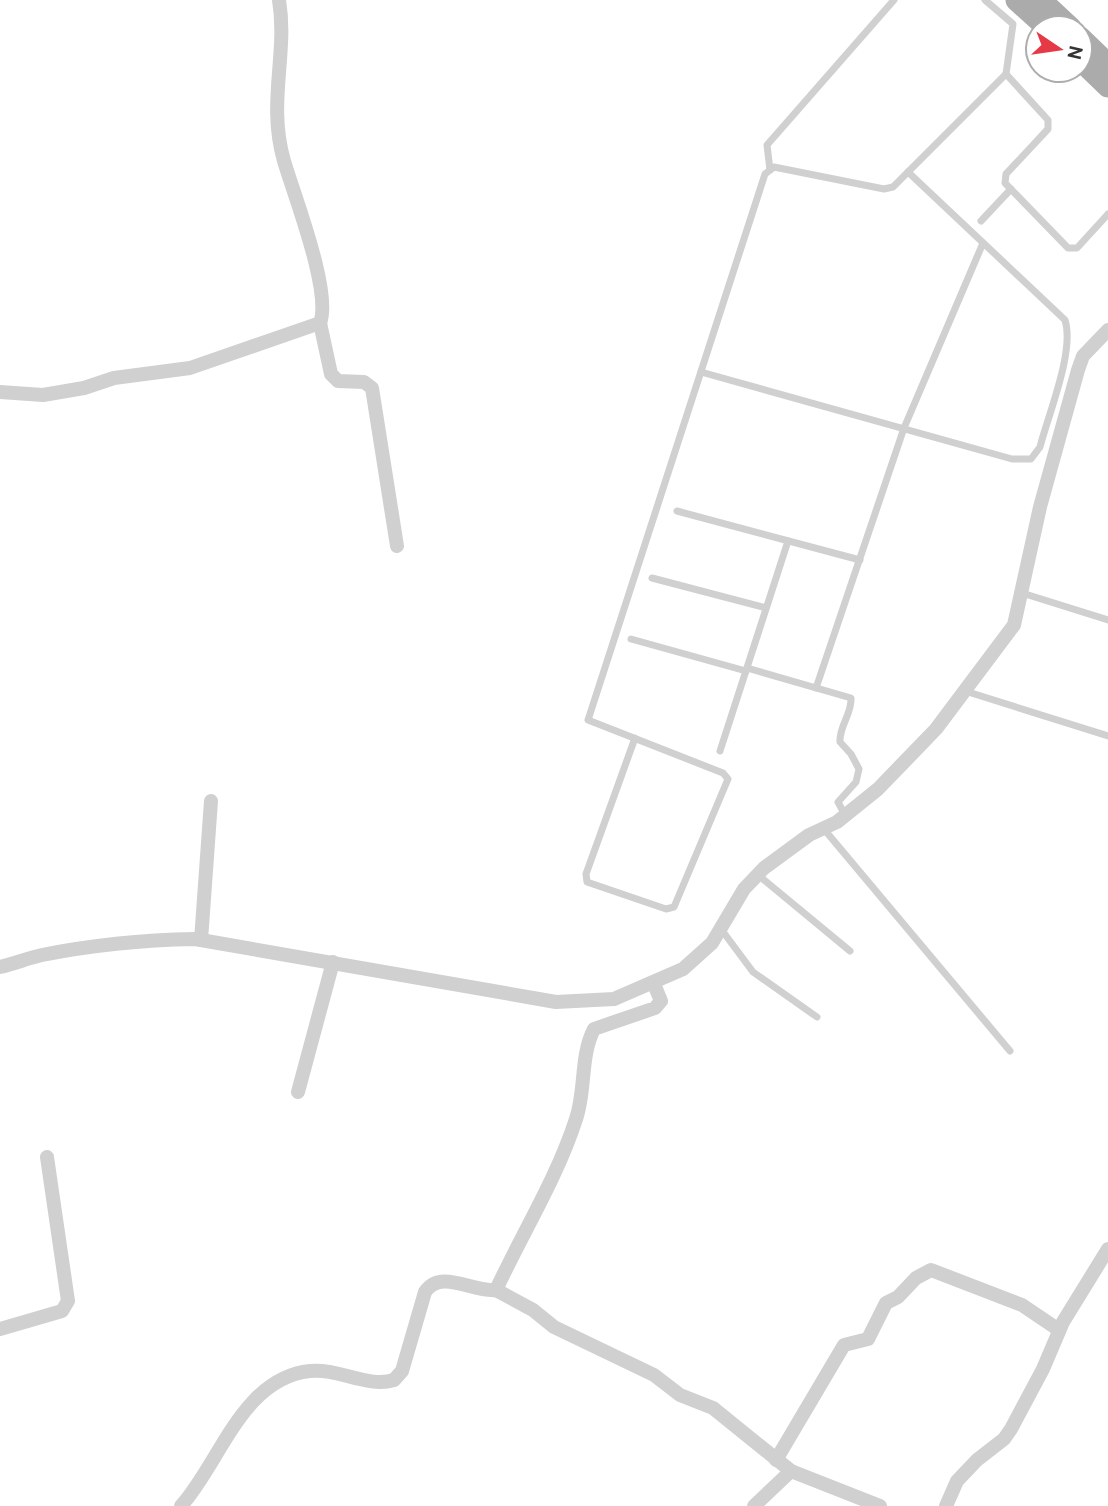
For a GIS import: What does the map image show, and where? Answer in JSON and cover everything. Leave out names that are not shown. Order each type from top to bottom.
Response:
[{"type":"main road","points":[[1017,0],[1032,14]]},
{"type":"main road","points":[[1040,0],[1055,14]]},
{"type":"main road","points":[[1094,52],[1108,65]]},
{"type":"main road","points":[[1094,72],[1108,86]]},
{"type":"street","points":[[279,0],[276,112],[283,158],[318,283],[322,307],[320,323],[331,374],[338,381],[364,382],[372,387],[397,547]]},
{"type":"street","points":[[0,392],[43,395],[84,388],[114,378],[190,368],[320,323]]},
{"type":"street","points":[[0,967],[41,955],[89,948],[156,940],[201,940],[556,1002],[614,999],[654,984],[702,955],[744,889],[758,875],[808,835],[845,816],[917,750],[965,691],[1013,625],[1040,507],[1073,386],[1083,356],[1108,330]]},
{"type":"street","points":[[201,940],[211,801]]},
{"type":"street","points":[[298,1092],[333,962]]},
{"type":"street","points":[[496,1290],[553,1179],[575,1121],[582,1100],[588,1046],[594,1029],[659,1005],[654,984]]},
{"type":"street","points":[[0,1329],[62,1311],[68,1301],[47,1157]]},
{"type":"street","points":[[946,1506],[957,1481],[977,1460],[1004,1439],[1011,1429],[1043,1369],[1059,1330],[1108,1249]]},
{"type":"street","points":[[775,1460],[844,1345],[868,1339],[886,1303],[898,1297],[916,1278],[931,1270],[1021,1305],[1059,1330]]},
{"type":"street","points":[[181,1506],[207,1472],[235,1423],[277,1381],[296,1373],[326,1370],[369,1381],[394,1380],[402,1371],[425,1292],[431,1283],[440,1281],[496,1290],[533,1310],[554,1327],[654,1375],[680,1395],[713,1408],[790,1471],[880,1506]]},
{"type":"street","points":[[754,1506],[790,1471]]},
{"type":"lane","points":[[770,170],[767,145],[894,0]]},
{"type":"lane","points":[[635,738],[586,874],[587,882],[666,909],[674,907],[728,779],[723,773],[635,738],[588,720],[765,174],[774,167],[884,189],[893,187],[1006,74],[1013,24],[985,0]]},
{"type":"lane","points":[[1006,74],[1048,120],[1048,129],[1006,174],[1005,183],[1068,248],[1077,248],[1108,214]]},
{"type":"lane","points":[[701,372],[1012,458],[1031,459],[1040,447],[1066,348],[1068,330],[1065,320],[908,172]]},
{"type":"lane","points":[[981,222],[1011,190]]},
{"type":"lane","points":[[816,688],[904,428],[983,243]]},
{"type":"lane","points":[[677,511],[860,560]]},
{"type":"lane","points":[[720,751],[788,541]]},
{"type":"lane","points":[[652,578],[766,608]]},
{"type":"lane","points":[[1022,593],[1108,620]]},
{"type":"lane","points":[[631,639],[851,698],[852,709],[839,735],[840,742],[859,769],[856,782],[838,802],[845,816]]},
{"type":"lane","points":[[965,691],[1108,736]]},
{"type":"lane","points":[[823,828],[1010,1051]]},
{"type":"lane","points":[[758,875],[850,951]]},
{"type":"lane","points":[[721,929],[753,972],[817,1017]]}]
